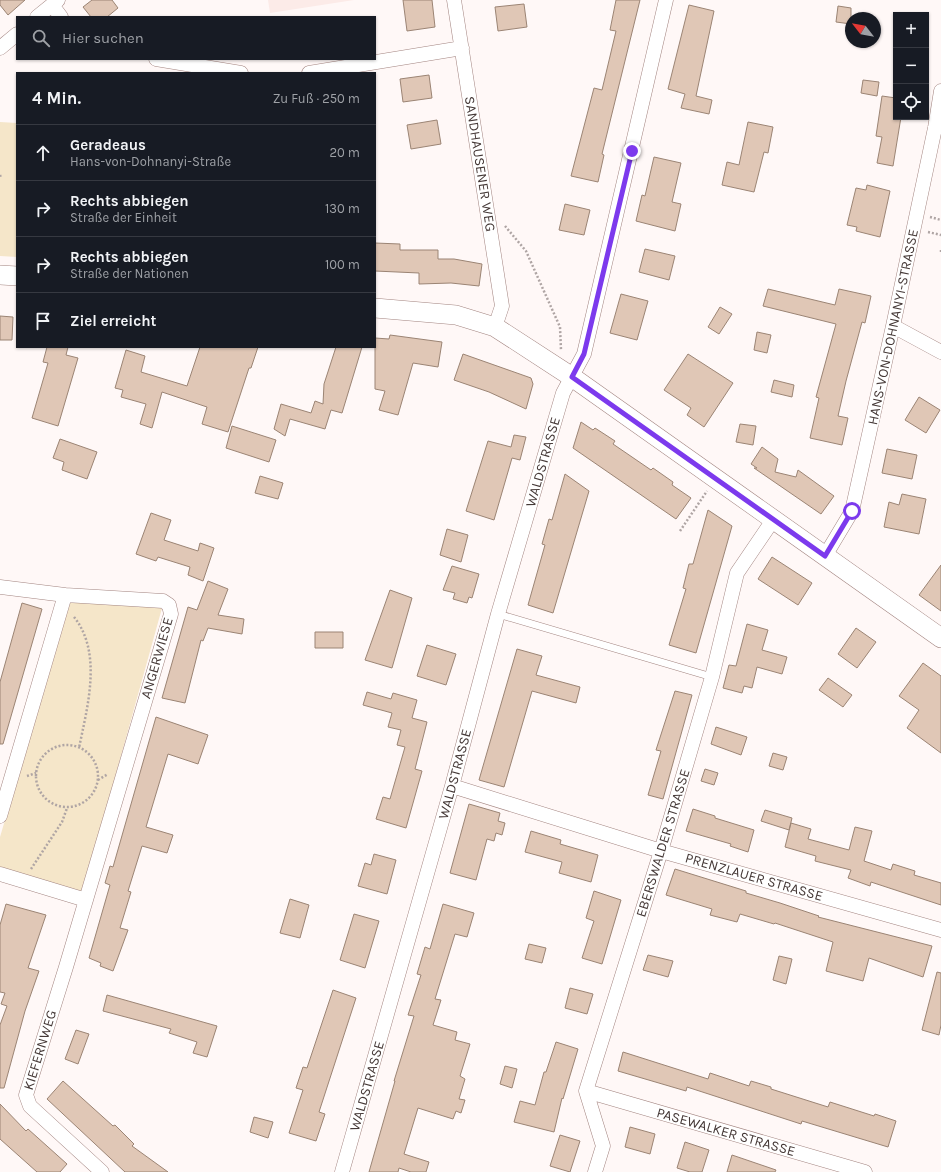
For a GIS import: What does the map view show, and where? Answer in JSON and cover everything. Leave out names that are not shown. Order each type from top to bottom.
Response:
[{"type":"street","name":"SANDHAUSENER WEG","points":[[454,0],[502,306],[495,327]]},
{"type":"street","name":"WALDSTRASSE","points":[[342,1172],[452,786],[498,614],[563,393],[584,354],[666,0]]},
{"type":"street","points":[[38,16],[55,2],[61,16]]},
{"type":"street","points":[[0,48],[16,35]]},
{"type":"street","points":[[315,72],[462,48]]},
{"type":"street","points":[[162,60],[235,72]]},
{"type":"street","name":"HANS-VON-DOHNANYI-STRASSE","points":[[825,556],[852,511],[938,129],[941,91]]},
{"type":"street","points":[[0,275],[16,276]]},
{"type":"street","points":[[376,308],[456,315],[495,327],[572,377],[941,638]]},
{"type":"street","points":[[894,326],[941,352]]},
{"type":"street","name":"EBERSWALDER STRASSE","points":[[586,1091],[661,851],[712,677],[738,573],[773,520]]},
{"type":"street","points":[[0,587],[64,599],[0,816]]},
{"type":"street","name":"ANGERWIESE","points":[[64,599],[164,601],[169,605],[171,614],[86,900]]},
{"type":"street","name":"PRENZLAUER STRASSE","points":[[452,786],[661,851],[941,930]]},
{"type":"street","points":[[0,874],[86,900]]},
{"type":"street","name":"KIEFERNWEG","points":[[86,900],[26,1095],[30,1106],[102,1172]]},
{"type":"street","points":[[586,1091],[602,1146],[595,1172]]},
{"type":"street","name":"PASEWALKER STRASSE","points":[[586,1091],[865,1172]]},
{"type":"lane","points":[[498,614],[712,677]]},
{"type":"path","points":[[489,223],[500,221],[526,251],[560,327],[561,351]]},
{"type":"path","points":[[680,531],[715,479]]},
{"type":"path","points":[[64,599],[79,623],[90,654],[90,695],[79,748]]},
{"type":"path","points":[[63,746],[79,748],[91,756],[96,764],[98,774],[98,784],[94,794],[77,806],[67,808],[56,806],[44,797],[37,783],[36,773],[39,763],[45,754],[53,748],[63,746]]},
{"type":"path","points":[[23,881],[62,822],[67,808]]},
{"type":"shaded area","points":[[268,0],[354,0],[270,13]]},
{"type":"shaded area","points":[[0,122],[16,123],[16,257],[0,256]]},
{"type":"shaded area","points":[[70,601],[162,608],[83,893],[0,867],[0,837]]},
{"type":"building","points":[[0,0],[25,0],[8,15],[0,5]]},
{"type":"building","points":[[92,0],[112,0],[118,8],[108,16],[90,16],[83,7]]},
{"type":"building","points":[[403,0],[432,0],[435,27],[407,31]]},
{"type":"building","points":[[616,0],[640,0],[602,154],[604,155],[598,182],[571,176],[594,88],[602,90],[616,31],[610,30]]},
{"type":"building","points":[[524,4],[527,27],[498,31],[495,7]]},
{"type":"building","points":[[689,5],[714,11],[696,96],[712,100],[709,114],[681,108],[685,94],[668,89]]},
{"type":"building","points":[[838,6],[851,8],[851,12],[845,12],[845,23],[836,22]]},
{"type":"building","points":[[429,75],[432,98],[403,102],[400,79]]},
{"type":"building","points":[[863,80],[879,82],[877,96],[861,93]]},
{"type":"building","points":[[882,96],[893,98],[893,120],[901,120],[893,166],[877,163],[882,137],[876,136]]},
{"type":"building","points":[[437,120],[441,144],[411,149],[407,125]]},
{"type":"building","points":[[748,122],[773,127],[768,153],[764,152],[754,192],[722,185],[727,162],[739,165]]},
{"type":"building","points":[[654,157],[681,163],[672,202],[681,204],[675,231],[636,221],[642,195],[645,196]]},
{"type":"building","points":[[867,185],[890,191],[880,237],[856,231],[857,227],[847,225],[856,188],[866,190]]},
{"type":"building","points":[[565,204],[590,210],[584,235],[559,230]]},
{"type":"building","points":[[376,243],[400,244],[400,250],[438,250],[438,259],[454,259],[482,264],[479,286],[451,283],[419,284],[419,273],[376,271]]},
{"type":"building","points":[[645,249],[675,256],[669,280],[639,272]]},
{"type":"building","points":[[768,289],[835,305],[839,289],[871,296],[865,323],[862,322],[838,416],[848,418],[842,445],[810,438],[819,398],[816,397],[836,324],[763,306]]},
{"type":"building","points":[[621,294],[648,301],[637,340],[610,333]]},
{"type":"building","points":[[720,307],[732,314],[719,334],[708,327]]},
{"type":"building","points":[[0,316],[13,317],[12,340],[0,340]]},
{"type":"building","points":[[757,332],[771,335],[767,353],[754,350]]},
{"type":"building","points":[[390,335],[442,342],[438,367],[413,363],[398,415],[379,410],[385,391],[375,389],[376,338],[389,339]]},
{"type":"building","points":[[47,348],[68,348],[66,355],[78,358],[58,426],[32,418],[48,363],[43,362]]},
{"type":"building","points":[[200,348],[258,348],[251,368],[249,368],[228,432],[202,424],[207,407],[162,392],[152,428],[140,424],[146,404],[121,397],[123,390],[115,388],[126,350],[145,356],[141,372],[187,386]]},
{"type":"building","points":[[336,348],[362,348],[342,413],[331,410],[325,429],[290,419],[285,436],[274,429],[281,404],[311,413],[315,401],[323,404],[324,384]]},
{"type":"building","points":[[463,354],[531,378],[533,384],[526,409],[489,392],[454,380]]},
{"type":"building","points":[[688,354],[733,383],[704,427],[687,415],[691,408],[664,390]]},
{"type":"building","points":[[774,380],[794,385],[792,397],[771,392]]},
{"type":"building","points":[[919,397],[940,410],[926,433],[905,420]]},
{"type":"building","points":[[581,422],[593,430],[595,428],[615,441],[613,444],[651,470],[653,468],[673,482],[672,485],[691,498],[676,519],[573,448]]},
{"type":"building","points":[[740,424],[756,426],[753,445],[736,442]]},
{"type":"building","points":[[232,426],[276,440],[269,462],[226,448]]},
{"type":"building","points":[[514,435],[526,437],[520,460],[512,458],[494,520],[466,511],[488,441],[511,447]]},
{"type":"building","points":[[60,439],[97,452],[87,479],[62,470],[64,462],[53,458]]},
{"type":"building","points":[[762,447],[778,459],[775,472],[796,477],[798,470],[834,496],[821,514],[754,468],[757,468],[751,464]]},
{"type":"building","points":[[887,449],[917,455],[912,479],[882,473]]},
{"type":"building","points":[[565,474],[589,491],[553,613],[528,605],[545,545],[542,544],[549,519],[552,520]]},
{"type":"building","points":[[260,476],[283,483],[278,499],[255,493]]},
{"type":"building","points":[[902,494],[926,499],[919,534],[884,527],[889,502],[899,505]]},
{"type":"building","points":[[708,510],[732,526],[696,653],[669,645],[686,589],[683,588],[689,564],[693,564]]},
{"type":"building","points":[[151,513],[171,520],[164,540],[198,551],[200,543],[214,548],[203,581],[188,575],[190,567],[158,557],[156,561],[136,554]]},
{"type":"building","points":[[447,529],[468,535],[461,562],[440,555]]},
{"type":"building","points":[[772,557],[812,583],[798,605],[758,579]]},
{"type":"building","points":[[941,565],[941,611],[919,595]]},
{"type":"building","points":[[452,566],[479,574],[472,598],[469,597],[467,603],[453,599],[455,593],[443,590]]},
{"type":"building","points":[[208,581],[228,589],[218,615],[244,619],[242,634],[208,628],[203,641],[201,640],[185,703],[162,698],[188,607],[197,610]]},
{"type":"building","points":[[390,590],[412,598],[392,668],[365,660]]},
{"type":"building","points":[[22,603],[42,609],[3,744],[0,744],[0,682]]},
{"type":"building","points":[[747,624],[768,630],[762,650],[787,657],[782,674],[757,667],[752,688],[744,686],[742,693],[723,688],[729,665],[736,666]]},
{"type":"building","points":[[856,628],[876,642],[857,668],[838,654]]},
{"type":"building","points":[[315,632],[343,632],[343,648],[315,648]]},
{"type":"building","points":[[427,645],[456,654],[446,685],[417,676]]},
{"type":"building","points":[[517,649],[542,656],[536,675],[580,687],[576,703],[532,691],[504,787],[479,780]]},
{"type":"building","points":[[923,663],[941,676],[941,753],[907,728],[919,710],[899,696]]},
{"type":"building","points":[[828,678],[852,695],[843,707],[819,690]]},
{"type":"building","points":[[675,691],[692,695],[663,799],[648,795],[661,751],[656,750]]},
{"type":"building","points":[[367,692],[391,699],[393,693],[417,700],[412,718],[427,722],[415,769],[422,771],[406,828],[376,819],[383,797],[390,799],[405,747],[397,745],[401,730],[388,727],[392,713],[363,705]]},
{"type":"building","points":[[156,717],[208,735],[198,764],[168,754],[146,827],[173,835],[167,853],[142,846],[128,891],[131,892],[120,928],[128,930],[113,971],[100,966],[101,963],[89,958],[110,885],[105,883],[110,866],[113,867]]},
{"type":"building","points":[[716,727],[747,737],[741,755],[711,744]]},
{"type":"building","points":[[773,753],[787,757],[783,770],[769,766]]},
{"type":"building","points":[[705,769],[718,773],[714,785],[701,781]]},
{"type":"building","points":[[469,804],[500,813],[498,821],[505,823],[502,835],[496,833],[494,841],[487,839],[476,880],[450,873]]},
{"type":"building","points":[[693,809],[715,816],[715,818],[754,830],[748,852],[730,846],[731,844],[686,831]]},
{"type":"building","points":[[765,810],[792,818],[789,830],[761,821]]},
{"type":"building","points":[[791,823],[811,829],[808,839],[849,850],[855,827],[872,831],[864,861],[891,870],[893,864],[915,871],[914,875],[941,883],[941,905],[871,882],[870,886],[848,878],[851,870],[815,861],[816,856],[785,847]]},
{"type":"building","points":[[531,831],[561,840],[560,844],[598,855],[591,882],[559,873],[562,862],[525,852]]},
{"type":"building","points":[[374,854],[396,860],[387,894],[358,886],[365,863],[371,865]]},
{"type":"building","points":[[675,869],[746,891],[746,893],[819,916],[818,917],[932,946],[923,977],[869,958],[863,981],[826,971],[833,942],[775,923],[774,924],[740,914],[737,922],[710,915],[712,909],[666,895]]},
{"type":"building","points":[[594,891],[621,900],[602,964],[582,958],[594,921],[586,918]]},
{"type":"building","points":[[290,899],[309,905],[300,938],[280,933]]},
{"type":"building","points":[[6,904],[46,915],[28,968],[39,971],[25,1011],[4,1088],[0,1088],[0,1025],[7,1006],[1,1004],[5,993],[0,992],[0,925]]},
{"type":"building","points":[[443,904],[474,913],[467,937],[455,934],[435,999],[441,1000],[433,1025],[457,1032],[455,1040],[470,1044],[460,1076],[465,1079],[459,1099],[465,1100],[461,1113],[456,1111],[453,1119],[418,1108],[404,1154],[429,1162],[426,1172],[411,1172],[399,1168],[398,1172],[369,1172],[394,1081],[414,1016],[408,1015],[421,975],[417,974],[425,947],[430,949]]},
{"type":"building","points":[[354,914],[379,921],[365,968],[340,960]]},
{"type":"building","points":[[529,944],[546,948],[542,963],[525,959]]},
{"type":"building","points":[[648,955],[673,961],[668,977],[643,970]]},
{"type":"building","points":[[779,956],[792,959],[786,984],[773,980]]},
{"type":"building","points":[[937,972],[941,973],[941,1025],[939,1035],[922,1030]]},
{"type":"building","points":[[570,988],[593,994],[587,1014],[565,1008]]},
{"type":"building","points":[[333,990],[356,998],[319,1112],[325,1114],[316,1141],[289,1133],[303,1090],[296,1088],[303,1067],[307,1068]]},
{"type":"building","points":[[107,995],[217,1026],[207,1057],[193,1053],[197,1042],[169,1033],[171,1029],[103,1011]]},
{"type":"building","points":[[76,1030],[89,1034],[78,1064],[65,1059]]},
{"type":"building","points":[[556,1042],[578,1049],[563,1099],[562,1098],[554,1132],[514,1122],[520,1101],[535,1105],[544,1072],[546,1072]]},
{"type":"building","points":[[623,1052],[708,1079],[710,1073],[749,1086],[751,1081],[828,1107],[830,1102],[874,1116],[875,1114],[896,1121],[888,1147],[802,1121],[801,1124],[687,1087],[686,1091],[618,1071]]},
{"type":"building","points":[[505,1066],[517,1069],[512,1088],[500,1084]]},
{"type":"building","points":[[63,1081],[113,1126],[115,1125],[134,1144],[132,1146],[168,1172],[125,1172],[47,1099]]},
{"type":"building","points":[[0,1104],[26,1131],[28,1129],[67,1164],[60,1172],[37,1172],[0,1139]]},
{"type":"building","points":[[254,1117],[273,1122],[268,1138],[250,1132]]},
{"type":"building","points":[[630,1127],[655,1134],[650,1154],[625,1147]]},
{"type":"building","points":[[560,1135],[580,1141],[570,1172],[550,1166]]},
{"type":"building","points":[[685,1142],[709,1150],[702,1172],[690,1172],[677,1168]]},
{"type":"building","points":[[732,1155],[776,1170],[775,1172],[727,1172]]},
{"type":"route","points":[[632,151],[584,354],[572,377],[825,556],[852,511]]}]
